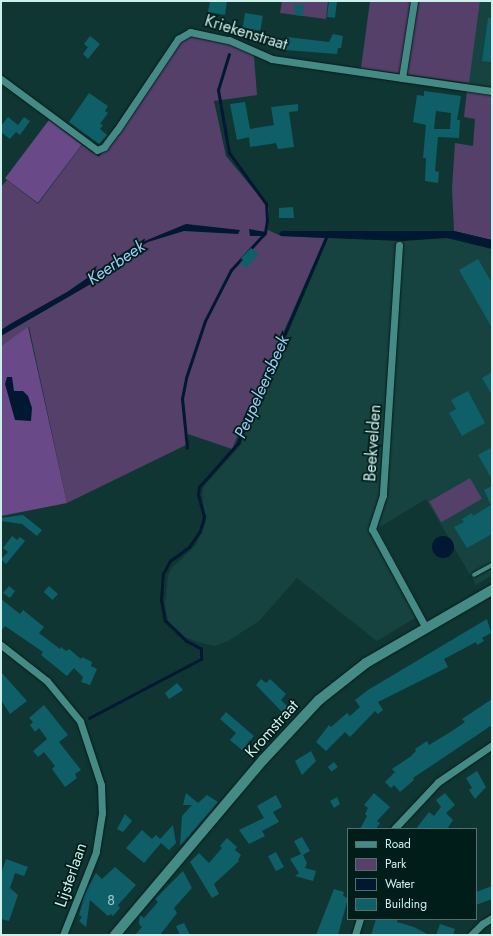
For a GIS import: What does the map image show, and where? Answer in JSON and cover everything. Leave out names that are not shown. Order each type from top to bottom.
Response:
[{"type":"main road","name":"Kromstraat","points":[[115,935],[298,720],[339,682],[366,663],[492,590]]},
{"type":"street","points":[[402,78],[414,1]]},
{"type":"street","name":"Kriekenstraat","points":[[1,79],[97,150],[104,147],[178,39],[190,32],[229,40],[272,59],[492,91]]},
{"type":"street","name":"Beekvelden","points":[[399,245],[383,495],[372,529],[426,628]]},
{"type":"street","name":"Lijsterlaan","points":[[1,645],[47,681],[80,721],[92,751],[102,798],[96,852],[63,935]]},
{"type":"street","points":[[395,828],[438,782],[492,745]]},
{"type":"street","points":[[471,935],[482,924],[492,918]]},
{"type":"street","points":[[355,935],[360,920]]},
{"type":"lane","points":[[474,575],[492,565]]},
{"type":"shaded area","points":[[480,1],[492,1],[492,89],[468,87]]},
{"type":"shaded area","points":[[49,120],[82,145],[38,203],[5,178]]},
{"type":"shaded area","points":[[328,238],[447,238],[492,247],[492,575],[476,585],[426,499],[378,528],[423,613],[377,641],[297,578],[259,621],[228,641],[214,646],[198,642],[185,637],[168,621],[165,604],[168,576],[171,569],[196,545],[206,522],[202,494],[204,486],[240,446]]},
{"type":"shaded area","points":[[28,327],[67,503],[1,516],[1,346]]},
{"type":"green space","points":[[282,1],[328,1],[326,19],[280,13]]},
{"type":"green space","points":[[370,1],[480,1],[469,83],[361,68]]},
{"type":"green space","points":[[205,35],[239,47],[254,56],[257,95],[214,101],[226,156],[269,208],[268,230],[281,236],[325,238],[232,449],[188,434],[188,444],[67,503],[29,327],[1,346],[1,187],[7,180],[38,204],[82,145],[99,157],[179,43],[190,36]]},
{"type":"green space","points":[[467,90],[492,94],[492,240],[454,231],[452,188],[455,143],[473,146],[475,119],[464,117]]},
{"type":"green space","points":[[470,478],[482,499],[441,522],[429,501]]},
{"type":"water","name":"Keerbeek","points":[[186,224],[240,230],[238,234],[184,231],[148,242],[135,250],[108,274],[1,336],[1,330],[67,292],[135,245]]},
{"type":"water","points":[[249,229],[266,232],[266,236],[250,236]]},
{"type":"water","points":[[282,231],[454,231],[492,240],[492,249],[447,238],[402,241],[281,236],[279,233]]},
{"type":"water","points":[[7,377],[12,377],[14,391],[23,391],[28,396],[32,408],[31,421],[15,420],[5,384]]},
{"type":"water","points":[[443,536],[451,539],[454,547],[451,555],[443,558],[435,555],[432,547],[435,539]]},
{"type":"building","points":[[210,1],[227,1],[225,15],[208,12]]},
{"type":"building","points":[[329,1],[337,2],[335,18],[327,17]]},
{"type":"building","points":[[295,4],[304,5],[303,16],[294,15]]},
{"type":"building","points":[[245,13],[263,16],[260,31],[243,28]]},
{"type":"building","points":[[488,18],[492,18],[492,62],[482,61]]},
{"type":"building","points":[[333,34],[343,36],[341,48],[338,48],[337,54],[285,50],[287,37],[329,42]]},
{"type":"building","points":[[90,36],[100,44],[88,59],[83,54],[88,47],[84,44]]},
{"type":"building","points":[[424,91],[461,96],[457,120],[460,120],[459,138],[438,137],[435,171],[439,172],[438,183],[425,181],[426,158],[423,158],[426,125],[413,122],[417,95],[424,96]],"holes":[[[436,111],[451,113],[450,129],[434,129]]]},
{"type":"building","points":[[89,93],[108,106],[105,111],[108,113],[100,124],[103,125],[100,129],[107,135],[99,144],[69,122]]},
{"type":"building","points":[[245,102],[250,129],[274,125],[271,107],[298,104],[298,111],[289,112],[294,147],[278,149],[276,143],[250,147],[249,137],[237,140],[230,104]]},
{"type":"building","points":[[8,117],[18,125],[24,117],[30,121],[20,135],[16,132],[10,139],[1,132],[1,126]]},
{"type":"building","points":[[293,207],[294,218],[279,218],[279,208]]},
{"type":"building","points":[[251,248],[259,254],[246,268],[240,263],[243,260],[241,258]]},
{"type":"building","points":[[478,259],[492,283],[492,328],[459,270]]},
{"type":"building","points":[[492,372],[492,395],[482,378]]},
{"type":"building","points":[[468,391],[485,423],[462,436],[449,413],[456,409],[451,400]]},
{"type":"building","points":[[492,447],[492,479],[478,455]]},
{"type":"building","points":[[492,486],[492,534],[467,548],[454,527],[464,522],[462,519],[472,513],[473,516],[491,505],[484,490]]},
{"type":"building","points":[[23,515],[42,530],[37,536],[22,524],[1,521],[1,518]]},
{"type":"building","points":[[12,536],[17,540],[20,537],[25,541],[6,564],[1,559],[8,552],[3,548]]},
{"type":"building","points":[[9,586],[15,591],[10,598],[3,593]]},
{"type":"building","points":[[49,586],[58,594],[53,600],[44,592]]},
{"type":"building","points":[[1,599],[20,614],[23,610],[44,627],[39,633],[60,649],[61,647],[66,651],[69,649],[81,659],[82,657],[92,662],[91,666],[97,669],[90,685],[81,682],[83,677],[74,668],[67,676],[41,655],[43,652],[5,626],[1,631]]},
{"type":"building","points":[[487,619],[491,633],[482,638],[484,641],[477,645],[476,642],[444,659],[448,667],[378,702],[383,710],[378,714],[375,711],[350,737],[345,732],[326,751],[316,742],[329,725],[331,727],[347,713],[350,716],[360,707],[355,700],[368,690]]},
{"type":"building","points":[[1,672],[27,701],[10,714],[1,700]]},
{"type":"building","points":[[261,679],[266,683],[270,679],[286,694],[281,700],[289,708],[284,714],[256,685]]},
{"type":"building","points":[[177,683],[183,690],[169,699],[165,693]]},
{"type":"building","points":[[492,699],[492,725],[413,778],[414,780],[400,792],[394,785],[391,788],[385,782],[395,772],[392,769],[410,757],[416,751],[415,749],[427,741],[429,745],[452,731],[465,722],[462,719]]},
{"type":"building","points":[[44,705],[68,735],[59,742],[81,770],[75,774],[77,778],[65,787],[52,769],[55,766],[44,752],[38,757],[33,751],[47,739],[39,728],[35,732],[30,725],[33,722],[29,718]]},
{"type":"building","points":[[226,712],[254,736],[242,750],[230,740],[236,733],[220,719]]},
{"type":"building","points":[[311,751],[316,761],[302,775],[295,761]]},
{"type":"building","points":[[334,762],[338,767],[332,772],[328,767]]},
{"type":"building","points":[[477,771],[486,787],[475,799],[469,790],[472,788],[466,778]]},
{"type":"building","points":[[186,793],[198,803],[207,795],[218,802],[180,846],[182,816],[192,805],[183,805]]},
{"type":"building","points":[[374,793],[390,807],[377,821],[380,823],[377,828],[361,828],[367,816],[365,814],[368,808],[364,805]]},
{"type":"building","points":[[445,793],[455,805],[446,813],[453,820],[448,828],[417,828],[429,812],[434,816],[441,807],[436,800]]},
{"type":"building","points":[[276,795],[282,807],[273,812],[279,822],[262,831],[265,836],[249,844],[239,830],[264,818],[257,806]]},
{"type":"building","points":[[337,797],[340,804],[334,808],[330,801]]},
{"type":"building","points":[[125,814],[132,821],[123,832],[117,829]]},
{"type":"building","points":[[173,825],[176,843],[169,850],[161,843],[144,863],[126,848],[142,830],[152,839],[156,835],[160,839]]},
{"type":"building","points":[[302,837],[310,851],[303,855],[307,863],[305,868],[316,871],[313,881],[295,876],[299,873],[290,859],[301,854],[294,841]]},
{"type":"building","points":[[227,838],[237,847],[235,850],[241,855],[238,860],[239,861],[214,884],[219,894],[212,898],[190,862],[199,853],[209,863],[222,848],[220,846]]},
{"type":"building","points":[[276,852],[284,867],[276,871],[268,856]]},
{"type":"building","points":[[6,859],[28,867],[24,876],[15,873],[10,888],[18,895],[9,921],[1,919],[1,874]]},
{"type":"building","points":[[115,867],[136,885],[118,905],[120,908],[113,916],[111,914],[108,916],[90,900],[86,927],[79,921],[82,917],[79,915],[85,893],[96,873],[102,879]]},
{"type":"building","points":[[183,871],[192,888],[174,908],[177,913],[160,935],[135,935],[142,927],[139,924],[140,915],[144,918],[158,902],[155,899]]},
{"type":"building","points":[[492,886],[492,899],[477,905],[477,892]]},
{"type":"building","points":[[334,889],[344,892],[343,896],[347,898],[347,902],[338,935],[316,935]]},
{"type":"building","points":[[376,920],[397,920],[397,922],[414,927],[429,935],[371,935]]},
{"type":"building","points":[[184,923],[190,935],[180,935],[176,926]]},
{"type":"building","points":[[440,924],[455,929],[453,935],[436,935]]},
{"type":"waterway","points":[[187,448],[182,399],[186,378],[205,321],[231,270],[265,233],[267,221],[266,204],[229,153],[218,90],[229,55]]},
{"type":"waterway","name":"Peupeleersbeek","points":[[89,718],[201,659],[201,649],[186,641],[165,621],[161,600],[163,574],[170,561],[189,547],[200,531],[204,517],[198,495],[199,487],[238,443],[327,235]]}]
